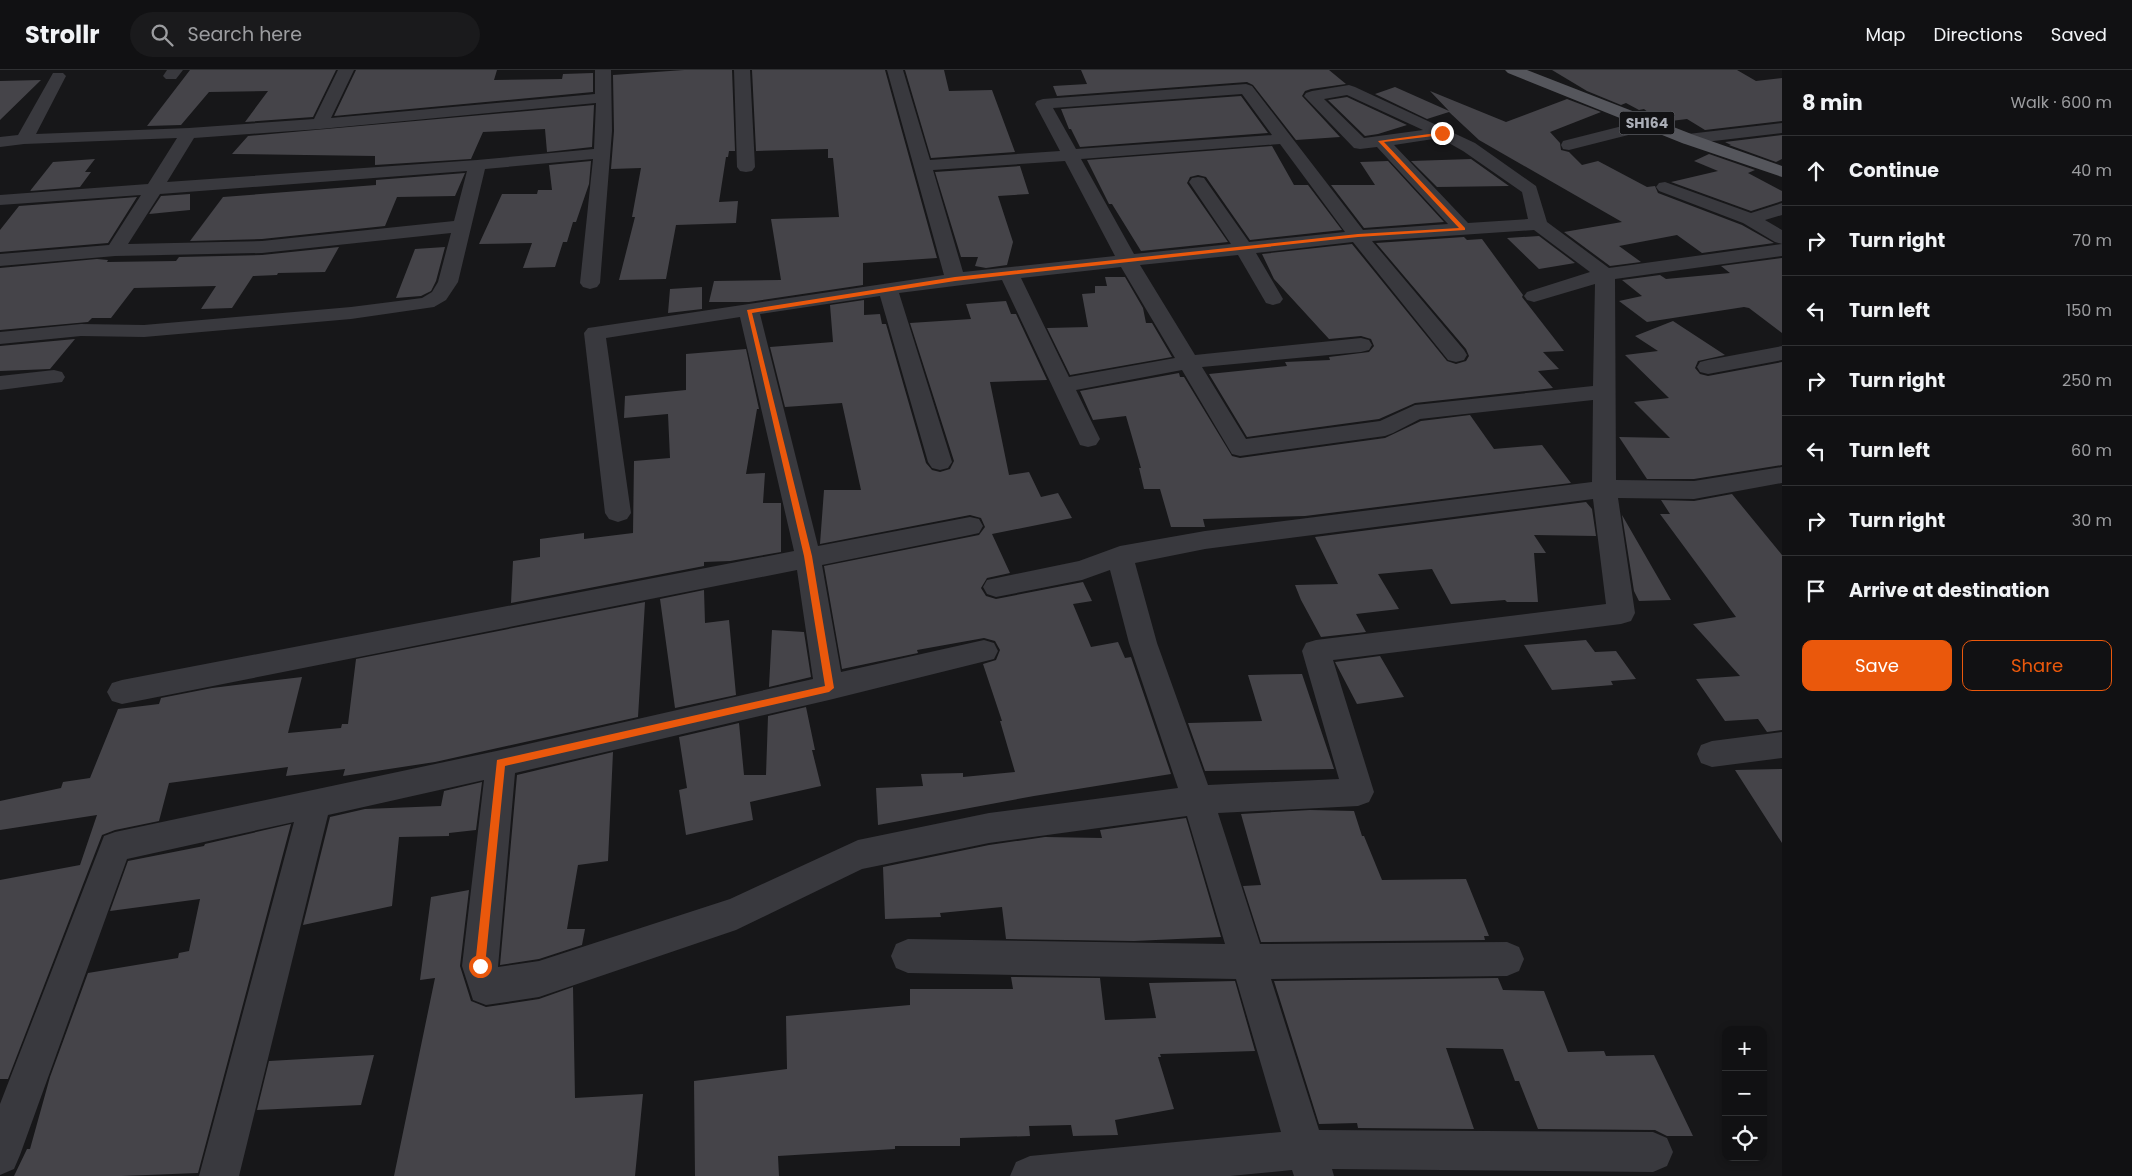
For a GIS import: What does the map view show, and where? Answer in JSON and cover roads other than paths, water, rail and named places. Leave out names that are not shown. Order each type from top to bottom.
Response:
[{"type":"main road","name":"SH164","points":[[1513,70],[1688,139],[1782,172]]},
{"type":"street","points":[[320,124],[346,70],[354,70]]},
{"type":"street","points":[[590,283],[604,131],[603,70]]},
{"type":"street","points":[[742,70],[746,167]]},
{"type":"street","points":[[895,70],[955,279]]},
{"type":"street","points":[[24,139],[58,76]]},
{"type":"street","points":[[1456,355],[1358,236],[1246,89],[1043,104],[1127,260],[1240,448],[1385,428],[1415,412],[1604,392]]},
{"type":"street","points":[[1442,133],[1360,144],[1312,96],[1348,90],[1442,133],[1469,147],[1530,190],[1538,224],[1605,274]]},
{"type":"street","points":[[0,142],[24,139],[189,133],[320,124],[602,98]]},
{"type":"street","points":[[1569,145],[1650,124]]},
{"type":"street","points":[[1688,139],[1782,128]]},
{"type":"street","points":[[115,250],[156,188],[189,133]]},
{"type":"street","points":[[922,166],[1284,140]]},
{"type":"street","points":[[1380,141],[1464,229]]},
{"type":"street","points":[[0,200],[477,165],[602,153]]},
{"type":"street","points":[[0,338],[82,330],[144,331],[352,313],[427,303],[439,296],[448,282],[477,165]]},
{"type":"street","points":[[1198,182],[1244,248],[1273,299]]},
{"type":"street","points":[[1665,187],[1750,219],[1782,238]]},
{"type":"street","points":[[1750,219],[1782,209]]},
{"type":"street","points":[[618,513],[594,333],[955,279],[1358,236],[1538,224]]},
{"type":"street","points":[[0,260],[115,250],[262,248],[462,226]]},
{"type":"street","points":[[1534,296],[1605,274],[1782,250]]},
{"type":"street","points":[[1009,273],[1088,439]]},
{"type":"street","points":[[501,763],[480,966],[486,987],[539,979],[736,914],[858,856],[989,828],[1198,800],[1358,792],[1316,651],[1621,613],[1604,489],[1605,274]]},
{"type":"street","points":[[888,289],[940,462]]},
{"type":"street","points":[[749,311],[808,556],[829,688]]},
{"type":"street","points":[[1062,384],[1188,362],[1361,346]]},
{"type":"street","points":[[1708,367],[1782,353]]},
{"type":"street","points":[[0,384],[54,377]]},
{"type":"street","points":[[996,587],[1082,570],[1120,556],[1205,540],[1604,489],[1694,490],[1782,476]]},
{"type":"street","points":[[122,692],[808,556],[970,526]]},
{"type":"street","points":[[1120,556],[1143,643],[1198,800],[1310,1162]]},
{"type":"street","points":[[0,1155],[115,847],[501,763],[984,651]]},
{"type":"street","points":[[1712,754],[1782,745]]},
{"type":"street","points":[[219,1176],[315,804]]},
{"type":"street","points":[[908,956],[1248,962],[1507,959]]},
{"type":"street","points":[[1030,1176],[1310,1162],[1653,1152]]}]
